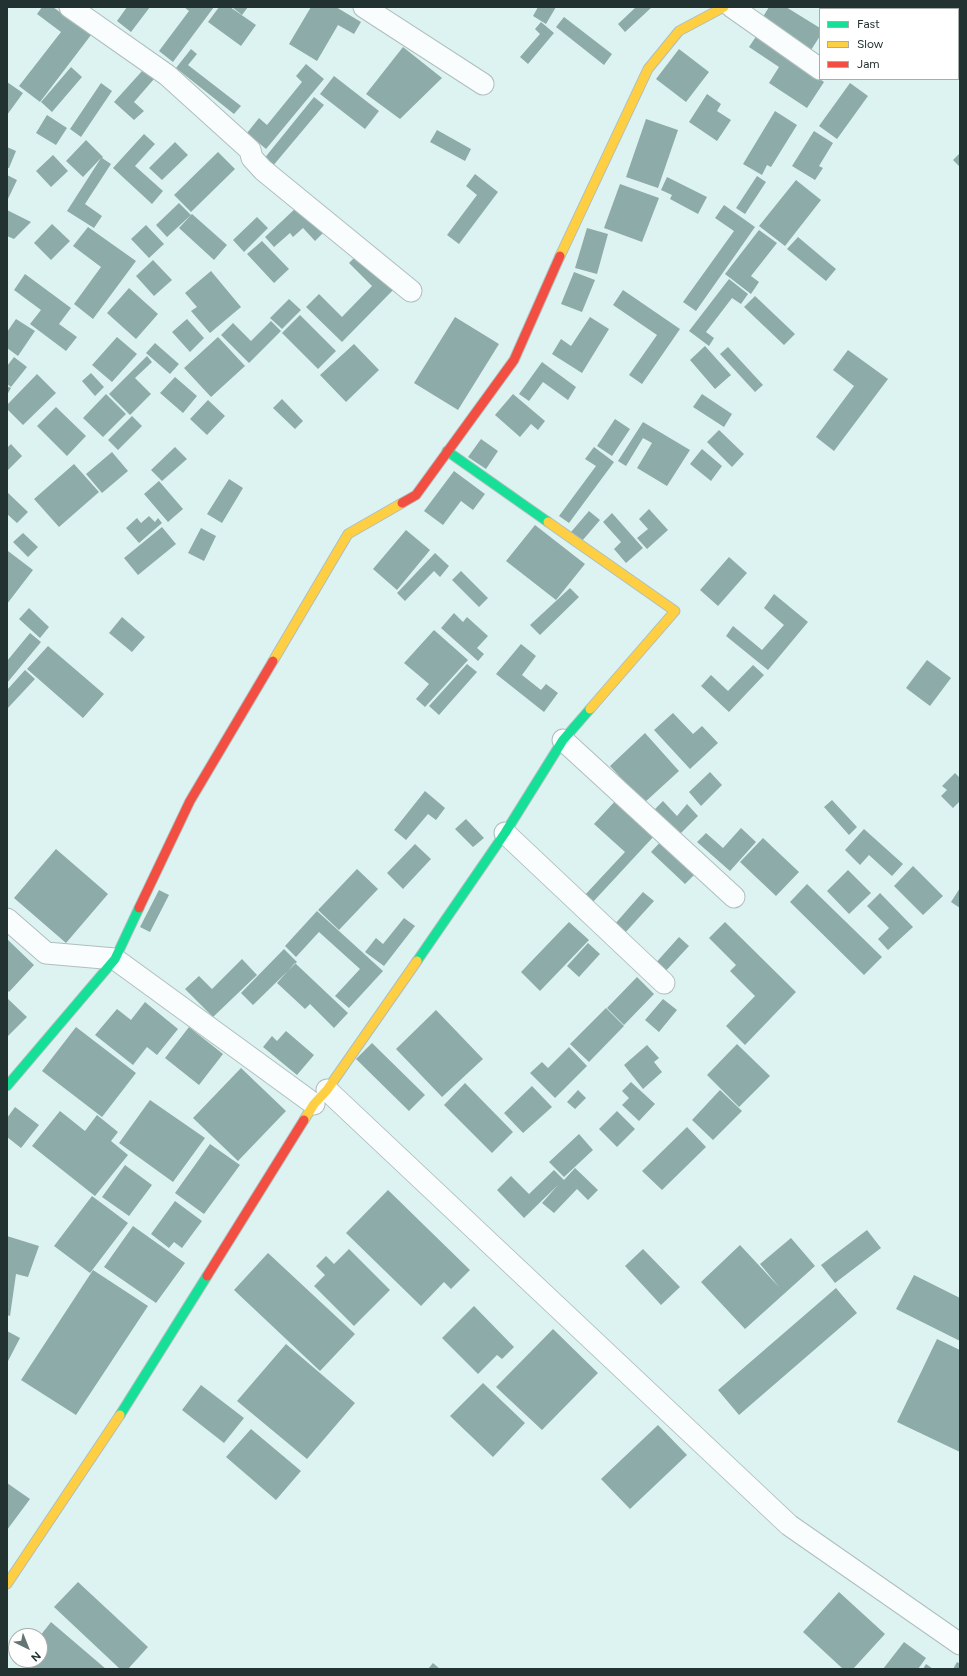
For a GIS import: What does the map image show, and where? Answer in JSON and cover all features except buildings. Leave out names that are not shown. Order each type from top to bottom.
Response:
[{"type":"street","points":[[70,7],[167,75],[250,150],[252,158],[263,170],[411,291]]},
{"type":"street","points":[[364,7],[483,84]]},
{"type":"street","points":[[7,1086],[115,959],[190,801],[348,534],[416,495],[514,360],[584,204],[648,69],[679,31],[724,7]]},
{"type":"street","points":[[732,7],[819,68]]},
{"type":"street","points":[[7,1584],[110,1431],[320,1097],[505,833],[564,740],[675,611],[447,451]]},
{"type":"street","points":[[564,740],[734,897]]},
{"type":"street","points":[[505,833],[664,983]]},
{"type":"street","points":[[7,919],[46,953],[115,959],[320,1097],[789,1525],[960,1644]]},
{"type":"traffic: fast","points":[[447,451],[548,522]]},
{"type":"traffic: fast","points":[[417,961],[505,833],[563,740],[590,709]]},
{"type":"traffic: fast","points":[[7,1086],[115,959],[139,908]]},
{"type":"traffic: fast","points":[[120,1415],[207,1276]]},
{"type":"traffic: slow","points":[[560,256],[648,69],[679,31],[724,7]]},
{"type":"traffic: slow","points":[[273,661],[348,534],[402,503]]},
{"type":"traffic: slow","points":[[548,522],[675,611],[590,709]]},
{"type":"traffic: slow","points":[[304,1120],[314,1104],[327,1090],[417,961]]},
{"type":"traffic: slow","points":[[7,1584],[120,1415]]},
{"type":"traffic: jam","points":[[402,503],[416,495],[514,360],[560,256]]},
{"type":"traffic: jam","points":[[139,908],[190,801],[273,661]]},
{"type":"traffic: jam","points":[[207,1276],[304,1120]]}]
